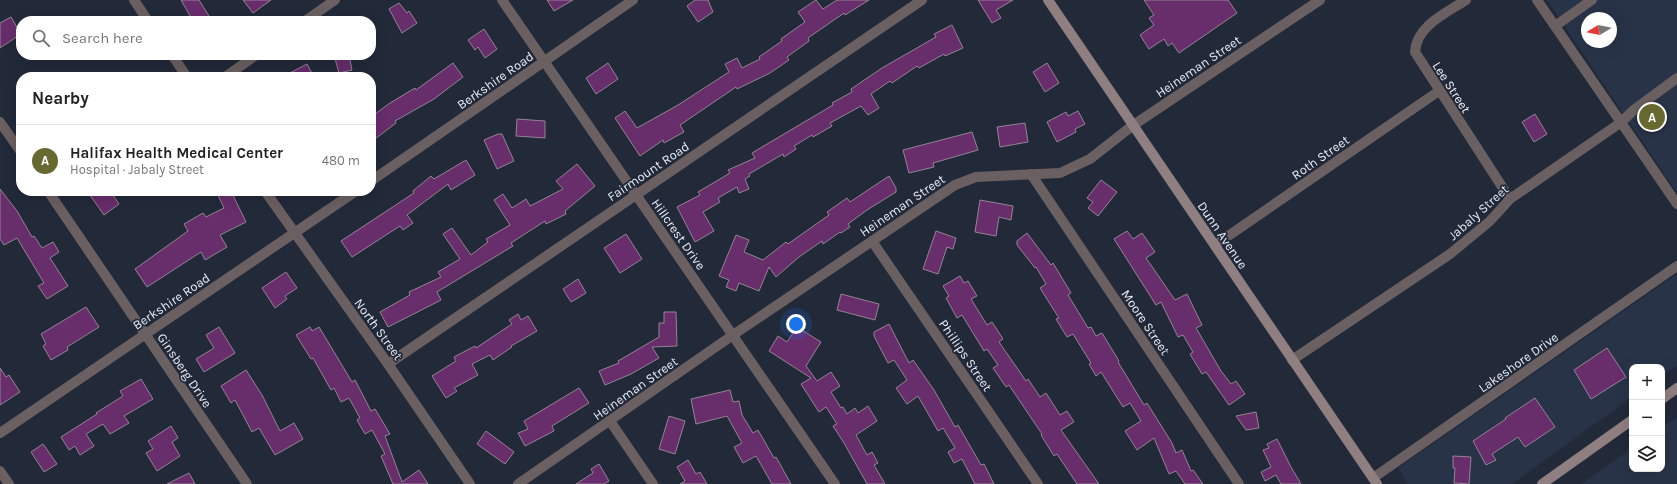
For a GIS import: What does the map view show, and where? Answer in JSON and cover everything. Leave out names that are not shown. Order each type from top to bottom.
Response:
[{"type":"main road","name":"Dunn Avenue","points":[[1048,0],[1132,126],[1215,245],[1375,481]]},
{"type":"main road","points":[[1665,397],[1677,388]]},
{"type":"main road","points":[[1542,484],[1629,422]]},
{"type":"street","points":[[134,0],[145,16]]},
{"type":"street","points":[[312,16],[335,0]]},
{"type":"street","name":"Hillcrest Drive","points":[[502,0],[835,484]]},
{"type":"street","name":"Berkshire Road","points":[[376,178],[633,0]]},
{"type":"street","name":"Fairmount Road","points":[[388,364],[922,0]]},
{"type":"street","name":"Heineman Street","points":[[518,484],[733,335],[955,185],[976,177],[1060,173],[1090,160],[1132,126],[1320,0]]},
{"type":"street","name":"Lee Street","points":[[1466,0],[1430,23],[1422,31],[1416,42],[1415,52],[1510,199]]},
{"type":"street","points":[[1537,0],[1677,204]]},
{"type":"street","points":[[1555,26],[1592,0]]},
{"type":"street","points":[[175,60],[184,72]]},
{"type":"street","points":[[232,72],[249,60]]},
{"type":"street","name":"Jabaly Street","points":[[1292,360],[1450,254],[1490,221],[1510,199],[1620,123],[1635,108],[1677,78]]},
{"type":"street","name":"Roth Street","points":[[1215,245],[1439,91]]},
{"type":"street","points":[[0,122],[16,145]]},
{"type":"street","name":"Moore Street","points":[[1030,174],[1239,484]]},
{"type":"street","name":"Ginsberg Drive","points":[[51,196],[247,484]]},
{"type":"street","name":"North Street","points":[[268,196],[388,364],[470,484]]},
{"type":"street","name":"Berkshire Road","points":[[0,433],[145,333],[349,196]]},
{"type":"street","name":"Phillips Street","points":[[872,241],[1038,484]]},
{"type":"street","name":"Lakeshore Drive","points":[[1375,481],[1677,266]]},
{"type":"street","points":[[610,420],[653,484]]},
{"type":"street","points":[[0,471],[9,484]]},
{"type":"shaded area","points":[[1547,0],[1677,0],[1677,193]]},
{"type":"shaded area","points":[[1677,274],[1677,365],[1665,374],[1665,364],[1629,364],[1629,399],[1512,484],[1408,484],[1398,468]]},
{"type":"shaded area","points":[[1677,417],[1677,484],[1581,484],[1629,450],[1629,472],[1665,472],[1665,425]]},
{"type":"building","points":[[181,0],[199,0],[209,16],[190,16]]},
{"type":"building","points":[[243,0],[271,0],[253,13]]},
{"type":"building","points":[[547,0],[573,0],[554,11]]},
{"type":"building","points":[[695,0],[708,0],[713,12],[698,22],[687,6]]},
{"type":"building","points":[[816,0],[823,9],[837,0],[869,0],[845,15],[844,13],[808,38],[809,41],[787,57],[789,60],[770,73],[737,89],[736,87],[680,125],[684,132],[664,143],[663,140],[640,156],[615,118],[625,111],[637,128],[678,105],[729,72],[725,64],[737,58],[742,68],[760,59],[759,57],[805,22],[798,12]]},
{"type":"building","points":[[978,0],[1013,0],[996,10],[1001,18],[992,23]]},
{"type":"building","points":[[1144,0],[1228,0],[1237,13],[1179,53],[1172,43],[1168,46],[1164,39],[1149,49],[1140,35],[1154,25],[1149,18],[1154,15]]},
{"type":"building","points":[[399,3],[407,13],[409,11],[417,23],[402,33],[389,9]]},
{"type":"building","points":[[11,17],[16,26],[16,37],[0,48],[0,23]]},
{"type":"building","points":[[952,25],[963,48],[945,56],[944,54],[919,68],[917,66],[892,83],[890,81],[871,94],[879,108],[868,115],[861,106],[830,123],[832,126],[813,137],[812,135],[794,146],[796,149],[784,157],[783,154],[749,174],[750,176],[745,179],[749,189],[739,193],[737,187],[718,198],[720,202],[703,212],[714,231],[695,242],[677,207],[700,195],[698,192],[730,173],[728,170],[755,158],[752,153],[833,105],[832,103],[852,92],[851,89],[882,68],[936,37],[934,34]]},
{"type":"building","points":[[484,29],[497,49],[485,58],[478,47],[475,50],[468,40]]},
{"type":"building","points":[[335,60],[350,60],[352,70],[339,72]]},
{"type":"building","points":[[453,63],[463,77],[434,99],[395,121],[396,123],[376,138],[376,113],[415,88],[416,90]]},
{"type":"building","points":[[608,63],[618,79],[596,94],[586,78]]},
{"type":"building","points":[[1047,63],[1059,83],[1045,92],[1033,72]]},
{"type":"building","points":[[307,64],[311,72],[292,72]]},
{"type":"building","points":[[1078,111],[1085,124],[1075,129],[1076,132],[1057,142],[1047,122],[1066,112],[1068,116]]},
{"type":"building","points":[[1535,114],[1547,134],[1534,142],[1522,122]]},
{"type":"building","points":[[517,119],[545,121],[545,138],[516,136]]},
{"type":"building","points":[[1025,123],[1028,142],[1000,147],[997,127]]},
{"type":"building","points":[[972,132],[978,150],[933,163],[934,167],[909,173],[903,150]]},
{"type":"building","points":[[498,134],[502,134],[514,161],[497,169],[484,140]]},
{"type":"building","points":[[466,160],[475,175],[451,190],[448,184],[407,215],[413,223],[403,230],[400,226],[352,257],[341,241],[414,193],[413,191],[431,176],[434,179]]},
{"type":"building","points":[[577,164],[595,186],[565,211],[566,214],[546,224],[545,221],[511,243],[513,246],[437,292],[441,300],[388,327],[380,312],[410,295],[409,292],[441,277],[438,272],[460,259],[443,234],[452,228],[471,255],[488,242],[486,239],[510,225],[494,200],[503,194],[512,208],[526,199],[530,206],[563,189],[556,181]]},
{"type":"building","points":[[889,176],[896,188],[896,192],[848,224],[850,227],[823,244],[822,241],[799,257],[776,277],[769,267],[759,291],[739,283],[736,291],[726,287],[729,280],[719,276],[736,235],[749,240],[744,252],[763,260],[786,242],[788,244],[829,215],[827,212],[847,198],[850,202]]},
{"type":"building","points":[[1101,180],[1117,192],[1098,216],[1088,208],[1093,202],[1087,198]]},
{"type":"building","points":[[0,189],[17,211],[32,237],[34,236],[42,248],[53,242],[59,252],[50,258],[68,286],[47,299],[38,286],[44,283],[17,238],[4,245],[0,239]]},
{"type":"building","points":[[91,196],[113,196],[119,204],[104,215]]},
{"type":"building","points":[[218,196],[233,196],[246,222],[220,235],[227,247],[205,260],[201,252],[147,287],[135,269],[188,231],[184,224],[203,213],[206,217],[224,208]]},
{"type":"building","points":[[980,200],[1013,206],[1011,220],[999,217],[996,236],[975,232]]},
{"type":"building","points":[[936,231],[956,238],[953,249],[947,247],[938,274],[923,269]]},
{"type":"building","points":[[1127,231],[1133,239],[1142,233],[1155,252],[1146,258],[1175,300],[1187,294],[1202,325],[1196,328],[1221,371],[1231,384],[1236,381],[1245,394],[1229,405],[1206,372],[1202,374],[1190,354],[1193,352],[1183,335],[1178,337],[1161,302],[1156,305],[1114,239]]},
{"type":"building","points":[[1027,233],[1051,265],[1053,263],[1071,293],[1068,295],[1088,328],[1091,327],[1096,336],[1102,333],[1144,405],[1147,403],[1172,443],[1176,453],[1182,450],[1191,471],[1193,470],[1203,484],[1185,484],[1176,471],[1169,474],[1154,438],[1137,450],[1125,431],[1141,421],[1130,403],[1123,407],[1101,372],[1096,376],[1089,364],[1091,363],[1073,334],[1067,337],[1056,319],[1059,318],[1040,288],[1046,284],[1036,267],[1035,268],[1017,245],[1017,241]]},
{"type":"building","points":[[626,234],[642,259],[620,273],[604,248]]},
{"type":"building","points":[[286,272],[297,288],[285,296],[287,299],[275,308],[262,288]]},
{"type":"building","points":[[960,276],[964,283],[968,281],[977,296],[971,299],[987,325],[992,322],[1003,339],[999,342],[1026,381],[1028,379],[1040,397],[1046,393],[1060,415],[1067,411],[1074,422],[1061,430],[1099,484],[1077,484],[1057,454],[1054,456],[1041,435],[1042,434],[1009,385],[1006,387],[993,368],[998,365],[987,349],[984,351],[962,315],[957,318],[946,298],[949,296],[943,286]]},
{"type":"building","points":[[578,279],[586,293],[571,302],[563,289]]},
{"type":"building","points":[[841,294],[879,304],[875,320],[837,310]]},
{"type":"building","points":[[86,307],[99,327],[67,347],[68,350],[51,360],[43,346],[46,344],[41,334]]},
{"type":"building","points":[[664,312],[676,312],[677,346],[652,347],[659,358],[631,374],[605,385],[599,371],[619,363],[618,361],[659,337],[659,323],[664,323]]},
{"type":"building","points":[[518,314],[521,320],[528,316],[537,331],[511,346],[512,347],[493,360],[490,355],[472,364],[478,375],[454,388],[457,391],[446,398],[432,376],[456,361],[454,357],[475,346],[476,348],[512,324],[509,320]]},
{"type":"building","points":[[889,324],[909,363],[913,360],[934,390],[955,427],[958,425],[981,465],[984,464],[994,484],[975,484],[962,459],[954,463],[948,452],[955,448],[943,428],[938,431],[918,396],[907,404],[896,388],[907,380],[894,360],[888,363],[874,336],[874,332]]},
{"type":"building","points":[[219,327],[235,353],[204,372],[196,359],[214,348],[206,335]]},
{"type":"building","points":[[310,327],[312,331],[319,327],[352,382],[355,380],[371,411],[375,409],[390,434],[385,436],[402,482],[419,470],[428,484],[393,484],[381,456],[385,454],[372,430],[365,434],[357,420],[360,418],[349,398],[341,402],[334,388],[331,390],[313,358],[311,359],[296,335]]},
{"type":"building","points":[[797,327],[821,342],[806,366],[817,381],[831,372],[840,386],[831,392],[841,408],[843,407],[847,414],[855,408],[858,413],[868,406],[877,421],[856,435],[867,455],[872,452],[878,463],[874,465],[885,484],[867,484],[833,426],[837,424],[826,407],[819,412],[801,384],[811,378],[769,351],[778,336],[787,342]]},
{"type":"building","points":[[1607,348],[1626,377],[1591,399],[1574,370]]},
{"type":"building","points":[[0,368],[6,377],[9,375],[20,392],[0,405]]},
{"type":"building","points":[[246,370],[262,395],[280,431],[294,423],[303,439],[275,455],[259,428],[252,432],[235,400],[231,403],[221,386]]},
{"type":"building","points":[[141,379],[153,399],[124,416],[129,423],[110,434],[103,424],[86,434],[94,446],[80,455],[75,446],[69,450],[61,437],[123,396],[120,391]]},
{"type":"building","points":[[579,388],[589,403],[552,426],[554,431],[525,446],[518,433],[528,429],[524,421]]},
{"type":"building","points":[[730,390],[733,402],[739,401],[742,415],[753,433],[758,430],[774,458],[776,457],[791,484],[772,484],[756,456],[743,463],[734,447],[742,443],[727,416],[696,424],[691,399]]},
{"type":"building","points":[[1535,398],[1555,427],[1525,447],[1518,437],[1492,454],[1496,460],[1486,465],[1473,441]]},
{"type":"building","points":[[1256,412],[1259,428],[1246,430],[1236,416]]},
{"type":"building","points":[[669,416],[685,421],[675,454],[659,449]]},
{"type":"building","points":[[171,426],[178,438],[172,442],[180,456],[157,471],[146,453],[153,449],[148,441]]},
{"type":"building","points":[[486,431],[514,452],[505,464],[477,444]]},
{"type":"building","points":[[1277,439],[1301,484],[1281,484],[1276,475],[1265,481],[1261,472],[1271,467],[1263,450],[1269,448],[1267,444]]},
{"type":"building","points":[[43,444],[57,464],[44,472],[31,452]]},
{"type":"building","points":[[1453,456],[1471,457],[1469,484],[1454,483],[1455,468],[1453,468]]},
{"type":"building","points":[[688,460],[696,474],[700,472],[707,484],[680,484],[685,481],[677,467]]},
{"type":"building","points":[[599,464],[609,481],[604,484],[576,484],[593,473],[591,469]]},
{"type":"building","points":[[189,473],[195,484],[167,484]]},
{"type":"place","name":"Halifax Health Medical Center","points":[[1652,117]]}]
